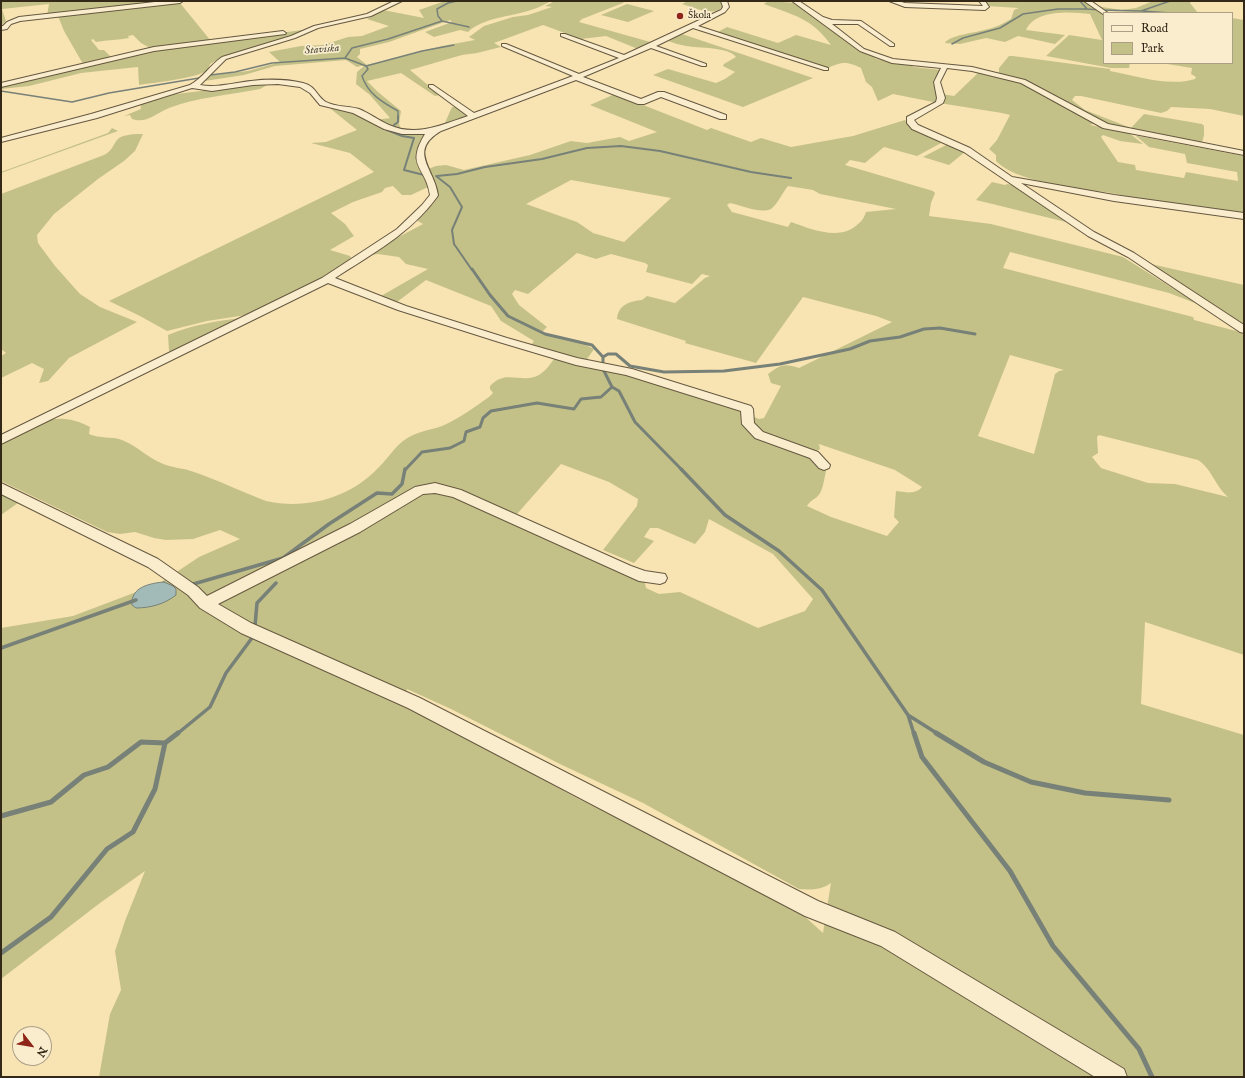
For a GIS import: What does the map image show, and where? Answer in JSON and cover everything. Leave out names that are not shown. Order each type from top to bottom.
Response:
[{"type":"street","points":[[1,28],[5,28],[9,23],[20,19],[180,1]]},
{"type":"street","points":[[1,85],[154,49],[275,34],[316,27],[369,14],[399,1]]},
{"type":"street","points":[[1,440],[328,279],[400,231],[434,195],[433,187],[420,161],[421,148],[428,135],[650,46],[722,11],[726,7],[724,1]]},
{"type":"street","points":[[795,1],[821,18],[862,50],[881,58],[909,64],[972,69],[1023,80],[1106,126],[1244,153]]},
{"type":"street","points":[[892,1],[905,5],[985,8],[986,7],[982,1]]},
{"type":"street","points":[[1087,1],[1102,11]]},
{"type":"street","points":[[821,18],[830,22],[859,22],[892,45]]},
{"type":"street","points":[[692,26],[826,69]]},
{"type":"street","points":[[1,140],[94,116],[192,86],[200,82],[216,62],[293,38],[316,27]]},
{"type":"street","points":[[563,35],[623,57]]},
{"type":"street","points":[[504,45],[641,102],[661,94],[723,117]]},
{"type":"street","points":[[650,46],[704,65]]},
{"type":"street","points":[[945,66],[937,82],[941,98],[939,103],[910,119],[911,123],[915,127],[967,150],[1091,234],[1131,255],[1244,330]]},
{"type":"street","points":[[192,86],[212,89],[253,83],[278,82],[302,85],[313,90],[323,103],[356,111],[387,127],[402,132],[412,133],[435,131]]},
{"type":"street","points":[[431,86],[473,116]]},
{"type":"street","points":[[1007,177],[1114,198],[1244,216]]},
{"type":"street","points":[[328,279],[402,308],[503,340],[576,361],[628,372],[747,409],[748,424],[759,435],[814,454],[824,465]]},
{"type":"street","points":[[1,488],[162,569],[192,591],[205,604],[246,628],[414,703],[812,909],[888,939],[1116,1077]]},
{"type":"street","points":[[205,604],[355,528],[420,490],[435,488],[456,493],[626,570],[644,577],[660,578]]},
{"type":"green space","points":[[1,1],[174,1],[47,15],[49,4],[2,9],[6,21],[1,26]]},
{"type":"green space","points":[[445,1],[551,1],[534,9],[490,20],[474,27],[468,32],[460,30],[434,37],[425,32],[452,22],[450,20],[389,42],[360,49],[360,54],[357,57],[367,65],[442,46],[475,40],[469,37],[484,26],[513,17],[528,15],[552,7],[545,6],[555,1],[624,1],[623,3],[582,19],[579,22],[654,43],[638,49],[606,36],[581,39],[543,25],[494,43],[501,47],[462,55],[410,70],[440,95],[435,96],[401,73],[367,81],[401,111],[399,124],[402,131],[425,135],[417,161],[428,187],[411,195],[402,195],[393,186],[385,188],[382,192],[353,202],[331,213],[345,224],[354,236],[330,250],[350,256],[351,258],[347,262],[314,282],[246,315],[207,321],[167,331],[109,301],[374,172],[350,153],[311,143],[326,142],[357,130],[326,105],[375,120],[390,118],[370,95],[356,84],[357,72],[365,65],[357,67],[346,60],[275,66],[244,75],[198,82],[196,80],[204,76],[248,71],[280,62],[269,52],[301,46],[323,45],[348,37],[362,36],[389,26],[367,19],[383,10],[424,18],[419,10]]},
{"type":"green space","points":[[688,1],[720,1],[723,6],[715,11],[704,11],[682,4]]},
{"type":"green space","points":[[768,1],[796,3],[816,12],[826,19],[824,23],[877,59],[914,67],[940,70],[933,81],[936,93],[954,96],[979,72],[1003,75],[999,73],[999,68],[1009,56],[1110,69],[1110,71],[1164,81],[1175,82],[1195,79],[1196,77],[1191,74],[1192,68],[1167,64],[1233,64],[1233,18],[1244,20],[1244,116],[1210,109],[1171,107],[1167,111],[1161,113],[1081,96],[1075,96],[1072,100],[1085,110],[1131,128],[1127,130],[1095,123],[1090,125],[1129,133],[1143,144],[1120,141],[1103,135],[1101,137],[1118,162],[1135,165],[1136,170],[1184,178],[1186,172],[1238,181],[1237,172],[1187,163],[1185,154],[1149,147],[1136,136],[1244,156],[1244,213],[1056,185],[1028,178],[1005,168],[996,161],[996,155],[989,149],[997,140],[1010,115],[893,94],[878,101],[872,87],[866,82],[861,68],[844,63],[828,68],[716,33],[727,27],[778,43],[796,35],[831,45],[817,29],[801,18],[764,4]]},
{"type":"green space","points":[[983,1],[1086,1],[1096,6],[1121,10],[1136,8],[1153,1],[1191,1],[1190,3],[1197,12],[1103,12],[1103,64],[1130,64],[1129,68],[1111,68],[1046,56],[1069,35],[1102,40],[1090,14],[1054,13],[1045,15],[1037,18],[1026,30],[1065,35],[1055,44],[1018,36],[1005,42],[986,38],[960,44],[945,43],[957,36],[988,29],[1002,24],[1011,19],[1014,10],[1019,8],[986,6]]},
{"type":"green space","points":[[180,3],[211,41],[152,49],[141,43],[133,35],[128,36],[129,38],[96,42],[93,39],[91,40],[99,50],[104,50],[112,58],[83,64],[64,31],[58,16]]},
{"type":"green space","points":[[627,4],[654,11],[628,22],[601,15]]},
{"type":"green space","points":[[302,30],[305,32],[217,60],[210,64],[208,69],[203,73],[186,78],[139,85],[138,67],[81,73],[29,86],[1,89],[1,84],[153,50]]},
{"type":"green space","points":[[682,34],[813,78],[743,107],[653,75],[668,69],[716,83],[735,72],[723,66],[736,57],[727,51],[713,48],[679,45],[668,41]]},
{"type":"green space","points":[[266,83],[267,85],[260,89],[180,104],[147,119],[137,120],[132,119],[130,115],[124,116],[141,109],[140,101],[160,96]]},
{"type":"green space","points":[[615,94],[707,130],[711,128],[751,142],[761,138],[791,147],[853,136],[905,120],[909,125],[941,139],[943,142],[917,156],[884,147],[865,163],[850,160],[845,165],[933,191],[935,193],[931,203],[929,216],[991,224],[1123,257],[1209,311],[1195,303],[1169,293],[1010,252],[1003,268],[1193,317],[1194,320],[1240,332],[1244,335],[1244,655],[1145,622],[1141,704],[1244,735],[1244,1077],[99,1077],[110,1014],[121,990],[115,951],[145,871],[100,903],[1,979],[1,628],[73,616],[160,583],[199,557],[240,539],[220,530],[193,539],[166,540],[135,532],[120,534],[107,532],[1,481],[1,442],[44,421],[65,419],[90,427],[89,434],[122,440],[161,463],[203,475],[266,501],[297,504],[312,502],[328,499],[342,494],[356,486],[383,463],[403,441],[417,433],[442,426],[466,413],[493,393],[490,386],[501,378],[531,378],[537,376],[546,369],[558,354],[531,345],[534,341],[501,321],[491,306],[426,280],[397,302],[381,296],[428,269],[406,264],[399,257],[378,254],[363,256],[423,224],[416,220],[431,202],[437,190],[428,169],[446,165],[464,170],[530,155],[571,141],[587,143],[620,137],[629,141],[657,132],[590,105]],"holes":[[[571,180],[671,198],[624,242],[593,233],[577,222],[526,204]],[[788,186],[813,190],[820,194],[896,209],[866,212],[864,218],[850,230],[833,233],[816,230],[791,222],[788,227],[732,212],[727,205],[730,203],[756,210],[766,210],[771,209],[778,202]],[[577,253],[596,259],[611,254],[645,263],[648,265],[646,272],[692,284],[702,274],[710,276],[705,278],[675,303],[647,296],[642,300],[633,301],[622,307],[617,319],[686,341],[685,343],[756,363],[803,297],[876,316],[892,322],[799,368],[786,365],[772,371],[768,374],[771,383],[781,386],[764,418],[759,419],[754,417],[752,421],[756,429],[763,433],[813,453],[820,449],[819,444],[895,470],[922,487],[913,492],[896,491],[894,517],[899,522],[887,536],[831,517],[807,506],[821,492],[826,471],[815,459],[752,433],[746,424],[746,405],[705,391],[585,362],[594,349],[580,342],[541,333],[547,327],[519,305],[512,294],[515,290],[528,294]],[[1010,355],[1064,370],[1055,374],[1034,454],[978,436]],[[1099,435],[1198,460],[1207,468],[1220,488],[1228,497],[1175,484],[1148,483],[1101,468],[1092,457],[1098,453],[1097,437]],[[561,464],[609,482],[638,499],[637,506],[603,550],[634,563],[654,541],[644,537],[650,528],[658,528],[695,544],[705,532],[709,519],[773,554],[813,599],[805,611],[758,628],[680,592],[659,594],[646,588],[644,579],[466,499],[446,493],[453,489],[517,514]],[[407,689],[643,803],[799,889],[816,889],[831,883],[823,933],[791,904],[750,886],[571,795],[414,708],[406,708]]]},
{"type":"green space","points":[[452,107],[456,107],[470,116],[444,125]]},
{"type":"green space","points":[[1144,114],[1202,124],[1204,126],[1204,135],[1202,143],[1131,128]]},
{"type":"green space","points":[[112,128],[118,131],[1,173],[108,133]]},
{"type":"green space","points":[[143,134],[135,151],[54,214],[37,235],[38,243],[55,266],[80,294],[100,307],[137,322],[69,358],[48,381],[39,383],[44,369],[32,363],[1,378],[1,356],[6,353],[1,349],[1,194],[104,155],[111,149],[119,138],[123,136]]},
{"type":"green space","points":[[948,144],[965,152],[949,165],[923,157]]},
{"type":"green space","points":[[992,182],[1013,185],[1066,222],[976,200]]},
{"type":"green space","points":[[1142,262],[1244,285],[1244,326]]},
{"type":"green space","points":[[241,318],[171,352],[169,351],[168,335],[204,324]]},
{"type":"green space","points":[[1,492],[19,500],[18,503],[1,515]]},
{"type":"water","points":[[164,582],[176,589],[176,595],[167,601],[152,606],[136,608],[132,605],[134,594],[142,587],[153,583]]},
{"type":"waterway","name":"Staviska","points":[[442,21],[438,16],[437,9],[448,3],[457,1]]},
{"type":"waterway","points":[[1080,1],[1087,9]]},
{"type":"waterway","points":[[1087,9],[1141,11],[1170,1]]},
{"type":"waterway","points":[[952,44],[963,38],[1000,28],[1023,14],[1058,9],[1087,9]]},
{"type":"waterway","points":[[1142,11],[1156,12]]},
{"type":"waterway","name":"Staviska","points":[[345,58],[352,48],[388,39],[442,21]]},
{"type":"waterway","points":[[442,21],[469,27]]},
{"type":"waterway","points":[[366,66],[422,51],[454,45]]},
{"type":"waterway","name":"Staviska","points":[[210,75],[235,72],[272,63],[345,58]]},
{"type":"waterway","points":[[345,58],[366,66]]},
{"type":"waterway","points":[[366,66],[368,69],[362,76],[368,88],[381,101],[398,111],[398,122],[394,125]]},
{"type":"waterway","name":"Staviska","points":[[1,91],[72,102],[109,93],[205,77]]},
{"type":"waterway","points":[[387,130],[402,136],[414,138],[404,170],[424,175]]},
{"type":"waterway","points":[[437,176],[457,174],[485,167],[542,159],[587,148],[621,146],[660,151],[751,172],[791,178]]},
{"type":"waterway","points":[[436,176],[450,187],[462,207],[452,230],[454,244],[472,270]]},
{"type":"waterway","points":[[472,269],[490,295],[508,316],[545,334],[592,345],[603,357]]},
{"type":"waterway","points":[[603,357],[608,354],[616,354],[630,366],[664,372],[724,371],[780,364],[850,349],[870,341],[900,337],[924,329],[940,328],[975,334]]},
{"type":"waterway","points":[[603,357],[603,362]]},
{"type":"waterway","points":[[602,367],[612,387]]},
{"type":"waterway","points":[[405,470],[422,452],[450,448],[464,441],[466,432],[480,427],[483,418],[491,411],[537,403],[574,409],[581,399],[601,397],[612,387]]},
{"type":"waterway","points":[[612,387],[619,391],[635,422],[682,470]]},
{"type":"waterway","points":[[190,585],[283,558],[329,524],[377,493],[392,494],[402,484],[405,469]]},
{"type":"waterway","points":[[681,469],[725,515],[779,551],[822,590],[908,715]]},
{"type":"waterway","points":[[255,626],[257,603],[276,583]]},
{"type":"waterway","points":[[1,648],[136,600]]},
{"type":"waterway","points":[[177,734],[210,707],[226,673],[252,638]]},
{"type":"waterway","points":[[908,715],[938,734]]},
{"type":"waterway","points":[[908,715],[914,734]]},
{"type":"waterway","points":[[165,743],[178,733]]},
{"type":"waterway","points":[[914,733],[922,757],[1010,871],[1053,946],[1139,1049],[1152,1077]]},
{"type":"waterway","points":[[936,733],[984,762],[1031,782],[1085,793],[1169,800]]},
{"type":"waterway","points":[[1,816],[51,802],[84,775],[108,767],[141,742],[165,743]]},
{"type":"waterway","points":[[1,953],[51,917],[107,849],[133,832],[155,789],[165,743]]},
{"type":"place","name":"Škola","points":[[680,16]]}]
